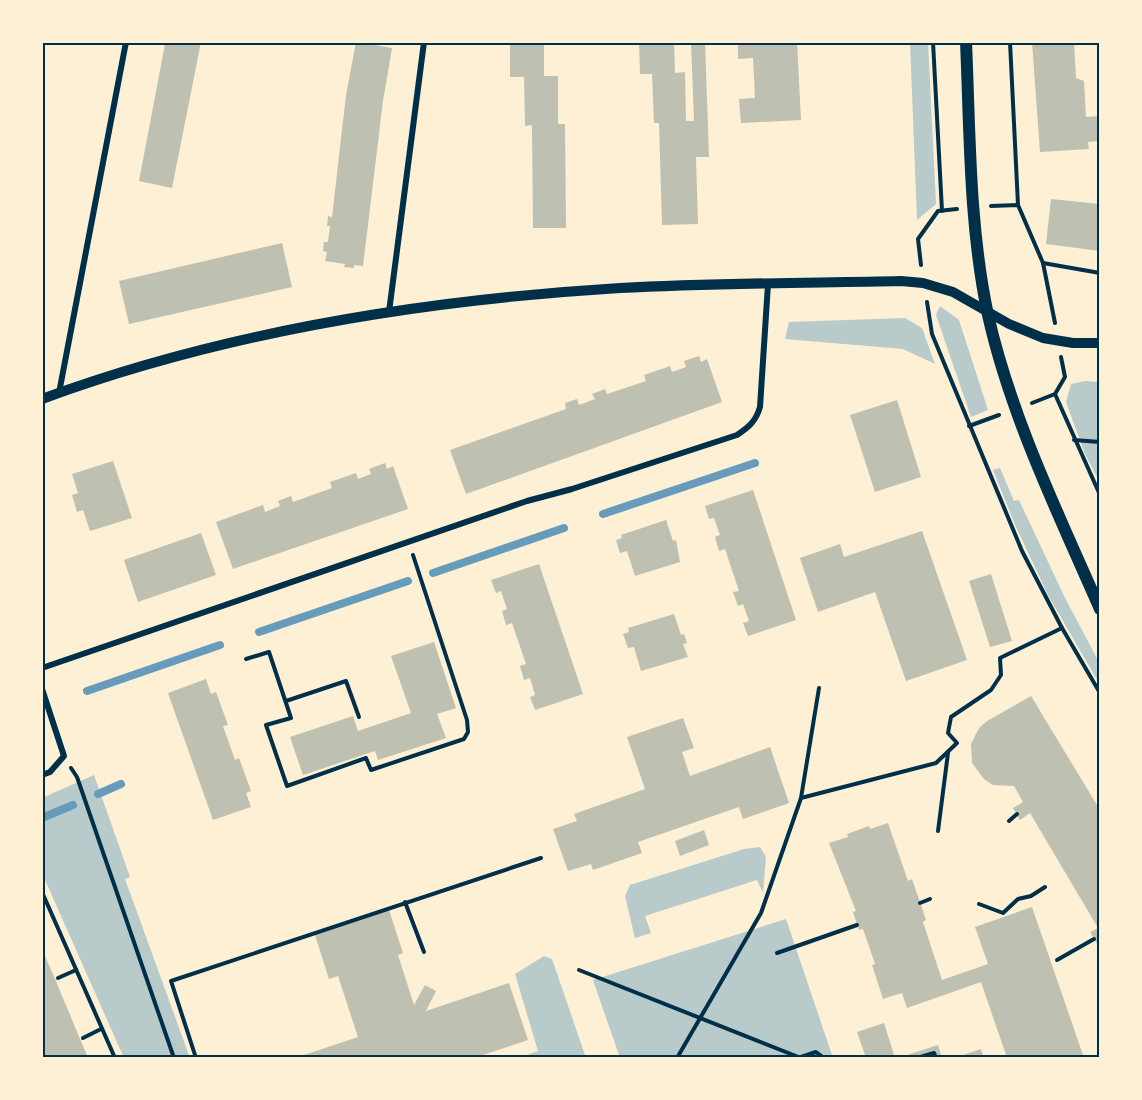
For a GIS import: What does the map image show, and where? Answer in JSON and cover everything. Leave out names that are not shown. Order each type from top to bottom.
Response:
[{"type":"main road","points":[[966,42],[973,195],[979,259],[1000,363],[1015,409],[1100,609]]},
{"type":"street","points":[[59,393],[126,42]]},
{"type":"street","points":[[389,312],[424,42]]},
{"type":"street","points":[[42,399],[145,366],[310,325],[389,312],[504,298],[621,288],[901,281],[923,283],[953,292],[1028,333],[1073,343],[1100,343]]},
{"type":"street","points":[[42,668],[527,501],[572,489],[737,435],[756,418],[760,407],[768,284]]},
{"type":"street","points":[[42,689],[64,756],[50,772],[42,775]]},
{"type":"path","points":[[933,42],[942,211]]},
{"type":"path","points":[[1010,42],[1018,205]]},
{"type":"path","points":[[1043,264],[1100,273]]},
{"type":"path","points":[[923,283],[932,334],[1022,551],[1062,628],[1100,693]]},
{"type":"path","points":[[1055,394],[1100,495]]},
{"type":"path","points":[[1074,440],[1100,442]]},
{"type":"path","points":[[246,659],[269,652],[286,701],[291,718],[266,725],[287,786],[366,758],[371,770],[464,739],[468,732],[467,720],[408,541]]},
{"type":"path","points":[[801,798],[936,763],[957,743],[948,733],[951,717],[991,690],[1001,675],[1000,658],[1062,628]]},
{"type":"path","points":[[286,701],[346,681],[358,717]]},
{"type":"path","points":[[677,1058],[761,913],[801,798],[819,688]]},
{"type":"path","points":[[938,831],[948,752]]},
{"type":"path","points":[[64,756],[77,777],[174,1058]]},
{"type":"path","points":[[1009,822],[1017,814]]},
{"type":"path","points":[[196,1058],[171,981],[541,858]]},
{"type":"path","points":[[980,904],[1003,916],[1018,899],[1030,896],[1045,887]]},
{"type":"path","points":[[42,892],[115,1058]]},
{"type":"path","points":[[920,903],[930,899]]},
{"type":"path","points":[[405,902],[424,952]]},
{"type":"path","points":[[777,953],[857,925]]},
{"type":"path","points":[[1057,960],[1094,939]]},
{"type":"path","points":[[58,978],[76,970]]},
{"type":"path","points":[[579,970],[801,1058],[816,1052],[824,1058]]},
{"type":"path","points":[[84,1038],[102,1029]]},
{"type":"path","points":[[917,1058],[934,1053],[936,1058]]},
{"type":"shaded area","points":[[910,42],[928,42],[936,204],[917,220]]},
{"type":"shaded area","points":[[940,306],[959,320],[988,410],[971,417],[936,315]]},
{"type":"shaded area","points":[[905,318],[922,328],[935,364],[903,349],[785,339],[789,322]]},
{"type":"shaded area","points":[[1085,381],[1100,382],[1100,483],[1085,454],[1066,402],[1071,384]]},
{"type":"shaded area","points":[[1000,468],[1014,501],[1019,500],[1065,598],[1100,664],[1100,685],[1048,595],[1016,527],[993,470]]},
{"type":"shaded area","points":[[94,775],[130,877],[125,879],[190,1058],[124,1058],[42,873],[42,798]]},
{"type":"shaded area","points":[[760,847],[766,857],[763,893],[757,880],[645,916],[651,933],[635,938],[625,896],[630,885],[744,849]]},
{"type":"shaded area","points":[[786,919],[833,1058],[620,1058],[593,980]]},
{"type":"shaded area","points":[[544,956],[552,959],[586,1058],[519,1058],[538,1051],[515,974]]},
{"type":"building","points":[[170,42],[201,42],[172,188],[139,181],[165,44],[169,45]]},
{"type":"building","points":[[356,42],[392,48],[383,101],[363,266],[354,265],[354,268],[325,261],[327,252],[323,251],[324,242],[328,242],[330,226],[327,226],[328,216],[332,217],[346,95]]},
{"type":"building","points":[[510,42],[544,42],[544,76],[558,76],[558,124],[565,124],[566,228],[533,228],[532,125],[525,126],[524,77],[510,77]]},
{"type":"building","points":[[639,42],[674,42],[675,73],[685,72],[686,121],[694,121],[691,42],[705,42],[709,157],[696,157],[698,224],[662,225],[659,123],[654,123],[652,74],[640,74]]},
{"type":"building","points":[[738,42],[797,42],[801,120],[741,123],[739,99],[755,98],[753,58],[738,59]]},
{"type":"building","points":[[1032,42],[1074,42],[1076,78],[1084,81],[1086,117],[1100,116],[1100,141],[1088,142],[1089,149],[1040,152]]},
{"type":"building","points":[[1051,199],[1100,204],[1100,251],[1046,244]]},
{"type":"building","points":[[282,243],[292,287],[129,324],[119,281]]},
{"type":"building","points":[[699,356],[701,362],[707,359],[722,402],[466,494],[450,450],[566,409],[565,403],[577,399],[579,405],[595,399],[592,394],[605,389],[607,394],[646,381],[644,375],[670,366],[672,372],[686,367],[684,361]]},
{"type":"building","points":[[897,400],[921,477],[875,492],[850,415]]},
{"type":"building","points":[[113,461],[132,518],[90,531],[83,510],[77,512],[72,495],[78,493],[72,474]]},
{"type":"building","points":[[385,463],[387,469],[393,466],[408,509],[233,569],[216,522],[263,505],[265,512],[280,506],[278,501],[291,496],[293,502],[332,488],[330,482],[356,473],[358,479],[371,474],[369,469]]},
{"type":"building","points":[[753,490],[796,620],[748,636],[743,623],[749,621],[743,604],[738,606],[733,592],[739,591],[725,549],[719,551],[715,537],[720,535],[714,518],[709,519],[705,506]]},
{"type":"building","points":[[666,520],[673,541],[676,540],[680,562],[635,576],[627,551],[620,553],[616,540],[622,538],[621,535]]},
{"type":"building","points":[[922,531],[967,660],[906,681],[875,592],[818,612],[800,558],[840,544],[844,557]]},
{"type":"building","points":[[201,533],[216,575],[138,602],[124,560]]},
{"type":"building","points":[[539,564],[583,694],[535,710],[530,697],[535,695],[530,678],[524,680],[520,666],[526,664],[512,623],[506,625],[502,611],[507,609],[501,591],[496,593],[491,580]]},
{"type":"building","points":[[991,574],[1012,641],[990,647],[969,581]]},
{"type":"building","points":[[674,614],[681,635],[684,634],[687,643],[683,644],[688,657],[641,671],[634,647],[628,648],[623,634],[629,632],[628,628]]},
{"type":"building","points":[[434,642],[456,708],[437,714],[446,738],[378,760],[375,751],[303,775],[290,737],[353,716],[358,731],[411,713],[391,656]]},
{"type":"building","points":[[206,679],[211,694],[216,692],[228,725],[223,726],[235,760],[239,758],[251,791],[246,793],[251,807],[213,820],[168,693]]},
{"type":"building","points":[[1031,696],[1100,810],[1100,949],[1090,932],[1098,928],[1030,813],[1020,820],[1013,808],[1023,802],[1014,786],[993,785],[984,779],[972,763],[971,744],[979,728]]},
{"type":"building","points":[[683,718],[694,748],[682,752],[690,776],[770,747],[789,803],[743,819],[739,807],[638,842],[642,853],[593,870],[591,864],[568,871],[553,829],[577,821],[574,814],[645,789],[627,737]]},
{"type":"building","points":[[888,823],[908,881],[912,879],[921,905],[926,920],[923,922],[942,980],[988,964],[975,927],[1032,907],[1084,1058],[1007,1058],[981,982],[907,1008],[902,993],[883,999],[872,965],[875,964],[863,929],[859,930],[853,912],[856,911],[829,843],[848,837],[847,834],[869,826],[870,829]]},
{"type":"building","points":[[704,830],[709,845],[680,856],[675,841]]},
{"type":"building","points":[[389,910],[403,953],[398,955],[414,1005],[425,985],[436,991],[426,1011],[509,983],[528,1040],[474,1058],[295,1058],[358,1037],[338,976],[329,979],[315,935]]},
{"type":"building","points":[[42,949],[55,979],[88,1058],[42,1058]]},
{"type":"building","points":[[884,1023],[895,1058],[866,1058],[857,1032]]},
{"type":"building","points":[[938,1045],[942,1058],[898,1058]]},
{"type":"building","points":[[981,1049],[984,1058],[954,1058]]},
{"type":"waterway","points":[[603,514],[755,463]]},
{"type":"waterway","points":[[433,573],[564,528]]},
{"type":"waterway","points":[[259,632],[408,581]]},
{"type":"waterway","points":[[87,691],[220,645]]},
{"type":"waterway","points":[[98,794],[121,784]]},
{"type":"waterway","points":[[42,818],[73,805]]}]
